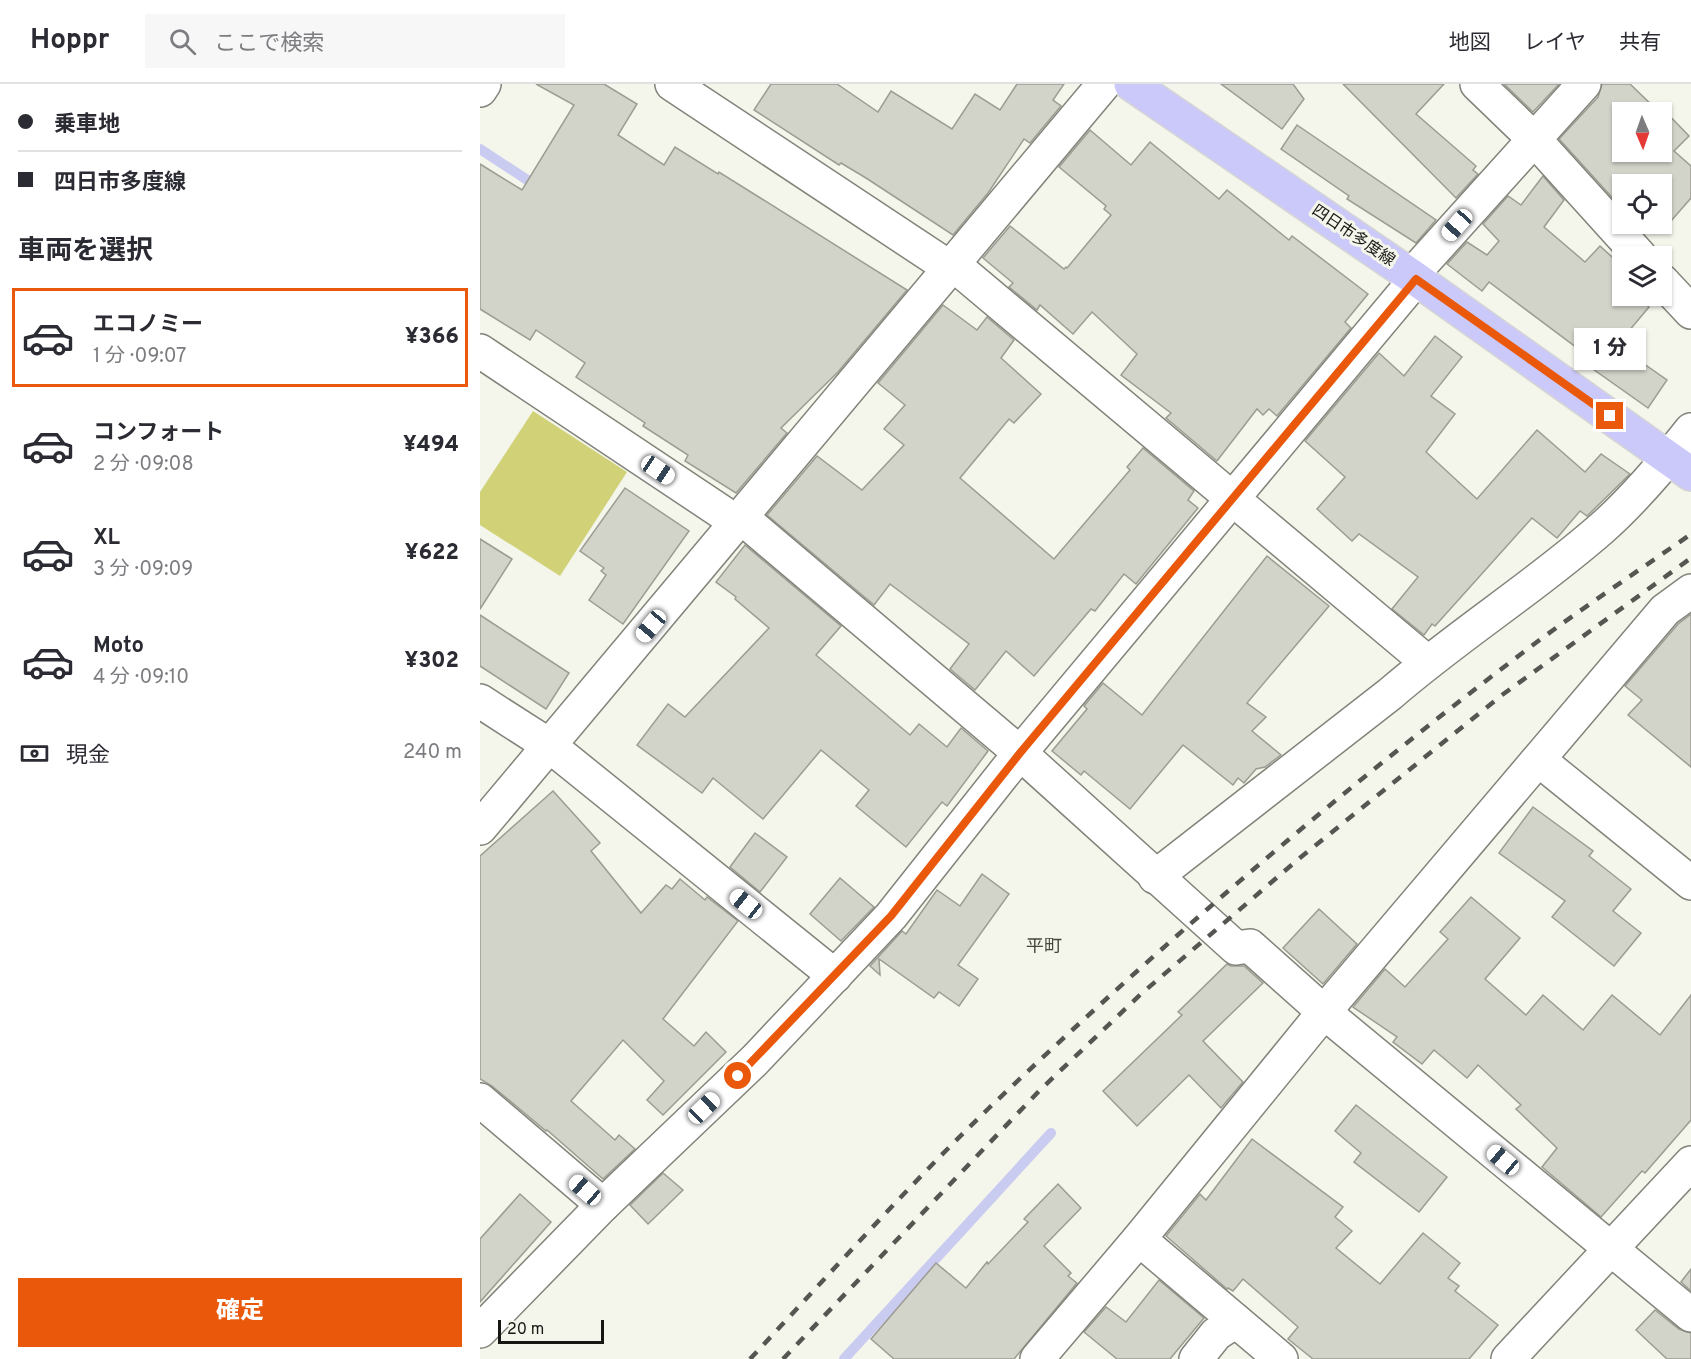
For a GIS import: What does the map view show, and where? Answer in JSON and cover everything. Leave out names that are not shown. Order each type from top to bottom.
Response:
[{"type":"main road","name":"四日市多度線","points":[[1131,84],[1414,278],[1680,466]]},
{"type":"street","points":[[480,90],[484,84]]},
{"type":"street","points":[[672,84],[952,266],[1427,662]]},
{"type":"street","points":[[480,828],[1104,84]]},
{"type":"street","points":[[1477,84],[1534,139],[1631,246]]},
{"type":"street","points":[[480,1331],[603,1205],[755,1060],[891,916],[1020,753],[1414,278],[1584,84]]},
{"type":"street","points":[[1672,292],[1691,312]]},
{"type":"street","points":[[480,351],[740,520],[1020,753],[1236,948],[1250,946],[1324,1012],[1691,1315]]},
{"type":"street","points":[[1155,877],[1390,694],[1427,662],[1603,528],[1631,500],[1680,466],[1691,430]]},
{"type":"street","points":[[1037,1359],[1139,1239],[1324,1012],[1665,610],[1691,591]]},
{"type":"street","points":[[480,701],[550,746],[836,976]]},
{"type":"street","points":[[1539,760],[1691,883]]},
{"type":"street","points":[[480,1100],[603,1205]]},
{"type":"street","points":[[1508,1359],[1691,1163]]},
{"type":"street","points":[[1139,1239],[1281,1359]]},
{"type":"street","points":[[1196,1359],[1216,1334],[1236,1321]]},
{"type":"shaded area","points":[[533,411],[627,472],[560,576],[480,525],[480,492]]},
{"type":"building","points":[[536,84],[604,84],[637,104],[618,135],[664,165],[675,147],[718,174],[719,172],[907,290],[838,372],[781,428],[787,433],[736,493],[685,461],[688,455],[643,426],[645,423],[576,377],[585,363],[536,330],[530,340],[480,309],[480,164],[522,190],[574,105]]},
{"type":"building","points":[[771,84],[837,84],[878,112],[891,91],[952,129],[975,94],[1000,110],[1017,84],[1064,84],[1053,100],[1061,106],[1030,143],[1024,139],[988,193],[953,235],[866,178],[841,163],[839,165],[754,110]]},
{"type":"building","points":[[1221,84],[1293,84],[1304,99],[1282,129]]},
{"type":"building","points":[[1343,84],[1444,84],[1416,114],[1476,166],[1473,170],[1478,174],[1456,198]]},
{"type":"building","points":[[1504,84],[1559,84],[1533,112]]},
{"type":"building","points":[[1602,84],[1630,84],[1649,102],[1612,102],[1612,162],[1672,162],[1672,118],[1689,136],[1674,151],[1691,166],[1691,198],[1672,220],[1672,174],[1612,174],[1612,197],[1559,139],[1598,97]]},
{"type":"building","points":[[1297,125],[1436,220],[1416,243],[1347,199],[1349,196],[1281,149]]},
{"type":"building","points":[[1090,130],[1131,165],[1150,142],[1219,199],[1227,190],[1289,240],[1292,236],[1368,294],[1345,322],[1351,328],[1277,416],[1269,409],[1263,415],[1257,409],[1217,461],[1166,418],[1171,413],[1121,375],[1137,354],[1092,312],[1073,334],[1040,305],[1037,310],[1009,287],[1013,283],[983,258],[1010,226],[1064,269],[1067,268],[1111,215],[1104,209],[1106,206],[1059,167]]},
{"type":"building","points":[[1543,176],[1564,200],[1544,227],[1585,262],[1600,246],[1612,257],[1612,306],[1649,307],[1617,345],[1667,380],[1648,408],[1576,357],[1581,351],[1489,282],[1482,291],[1447,264],[1467,242],[1487,255],[1499,241],[1483,224],[1508,196],[1521,205]]},
{"type":"building","points":[[943,305],[977,330],[987,317],[1014,340],[1001,358],[1041,394],[1014,423],[1009,419],[960,478],[1054,559],[1130,470],[1127,467],[1143,448],[1194,491],[1188,500],[1198,508],[1136,584],[1124,574],[1095,611],[1091,609],[1034,676],[1006,651],[975,690],[950,669],[969,644],[890,584],[874,605],[767,515],[817,456],[862,490],[904,445],[884,429],[905,405],[878,383]]},
{"type":"building","points":[[1435,336],[1462,357],[1431,396],[1455,414],[1426,452],[1477,499],[1537,430],[1585,472],[1601,454],[1630,474],[1587,516],[1580,511],[1557,538],[1532,518],[1435,626],[1432,624],[1424,635],[1392,609],[1418,577],[1359,534],[1352,541],[1317,509],[1345,477],[1305,441],[1379,353],[1404,376]]},
{"type":"building","points":[[625,488],[689,531],[623,624],[589,600],[606,575],[601,571],[604,568],[580,551]]},
{"type":"building","points":[[480,539],[512,559],[480,609]]},
{"type":"building","points":[[745,545],[841,626],[816,655],[910,735],[919,724],[947,747],[961,728],[988,751],[947,806],[942,802],[906,847],[856,806],[869,790],[821,750],[763,819],[713,778],[702,793],[637,745],[668,704],[685,717],[769,628],[716,582]]},
{"type":"building","points":[[1267,556],[1329,606],[1247,703],[1266,717],[1252,731],[1281,755],[1265,767],[1256,769],[1244,783],[1238,778],[1233,785],[1183,745],[1130,809],[1084,771],[1081,775],[1052,751],[1087,709],[1084,706],[1103,683],[1142,715]]},
{"type":"building","points":[[1691,614],[1691,767],[1628,715],[1642,700],[1625,686],[1678,624]]},
{"type":"building","points":[[480,615],[569,673],[546,709],[480,666]]},
{"type":"building","points":[[553,791],[600,843],[591,851],[641,913],[666,885],[672,889],[680,879],[705,900],[707,897],[738,921],[663,1019],[694,1046],[706,1032],[726,1052],[663,1115],[647,1100],[664,1081],[623,1040],[571,1101],[615,1140],[619,1135],[635,1149],[603,1179],[547,1130],[480,1079],[480,856]]},
{"type":"building","points":[[1533,807],[1593,851],[1589,856],[1631,889],[1613,911],[1641,933],[1614,966],[1552,917],[1565,901],[1499,853]]},
{"type":"building","points":[[755,833],[787,857],[760,892],[730,867]]},
{"type":"building","points":[[982,874],[1009,894],[958,965],[978,979],[959,1006],[939,992],[934,998],[879,959],[880,975],[870,966],[902,931],[906,934],[937,890],[960,906]]},
{"type":"building","points":[[840,878],[874,907],[841,941],[810,914]]},
{"type":"building","points":[[1471,897],[1520,938],[1485,979],[1526,1015],[1543,995],[1583,1030],[1612,995],[1660,1035],[1691,995],[1691,1120],[1645,1173],[1642,1171],[1601,1217],[1542,1167],[1557,1148],[1516,1109],[1521,1105],[1478,1065],[1467,1078],[1434,1050],[1422,1064],[1393,1042],[1397,1037],[1353,1007],[1385,969],[1405,987],[1448,939],[1440,932]]},
{"type":"building","points":[[1319,909],[1357,944],[1323,984],[1283,948]]},
{"type":"building","points":[[1227,964],[1244,966],[1263,983],[1203,1041],[1243,1082],[1221,1108],[1189,1075],[1137,1126],[1103,1091],[1182,1015],[1178,1012]]},
{"type":"building","points":[[1356,1105],[1447,1177],[1419,1212],[1354,1162],[1361,1153],[1335,1131]]},
{"type":"building","points":[[1252,1139],[1343,1207],[1335,1217],[1352,1231],[1336,1248],[1380,1284],[1423,1233],[1460,1263],[1448,1278],[1459,1286],[1455,1291],[1498,1325],[1469,1359],[1313,1359],[1288,1339],[1298,1327],[1243,1279],[1233,1291],[1227,1289],[1166,1236],[1200,1194],[1206,1200]]},
{"type":"building","points":[[663,1173],[683,1190],[648,1224],[630,1205]]},
{"type":"building","points":[[1058,1184],[1081,1208],[1044,1246],[1071,1273],[1068,1276],[1077,1283],[1014,1359],[894,1359],[871,1339],[936,1263],[966,1288],[987,1262],[988,1264],[1028,1222],[1024,1219]]},
{"type":"building","points":[[520,1194],[551,1222],[480,1302],[480,1239]]},
{"type":"building","points":[[1691,1269],[1691,1291],[1681,1282]]},
{"type":"building","points":[[1159,1280],[1204,1318],[1170,1359],[1117,1359],[1084,1332],[1106,1307],[1126,1322]]},
{"type":"building","points":[[1655,1310],[1679,1329],[1691,1333],[1691,1359],[1667,1359],[1636,1330]]},
{"type":"waterway","points":[[480,149],[538,187]]},
{"type":"waterway","points":[[844,1359],[1051,1133]]},
{"type":"railway","points":[[750,1359],[958,1138],[1117,989],[1249,873],[1383,762],[1521,654],[1691,534]]},
{"type":"railway","points":[[783,1359],[1040,1090],[1141,994],[1301,857],[1502,695],[1691,558]]},
{"type":"district","name":"平町","points":[[1044,947]]},
{"type":"route","points":[[738,1076],[891,916],[1020,753],[1416,279],[1610,416]]}]
